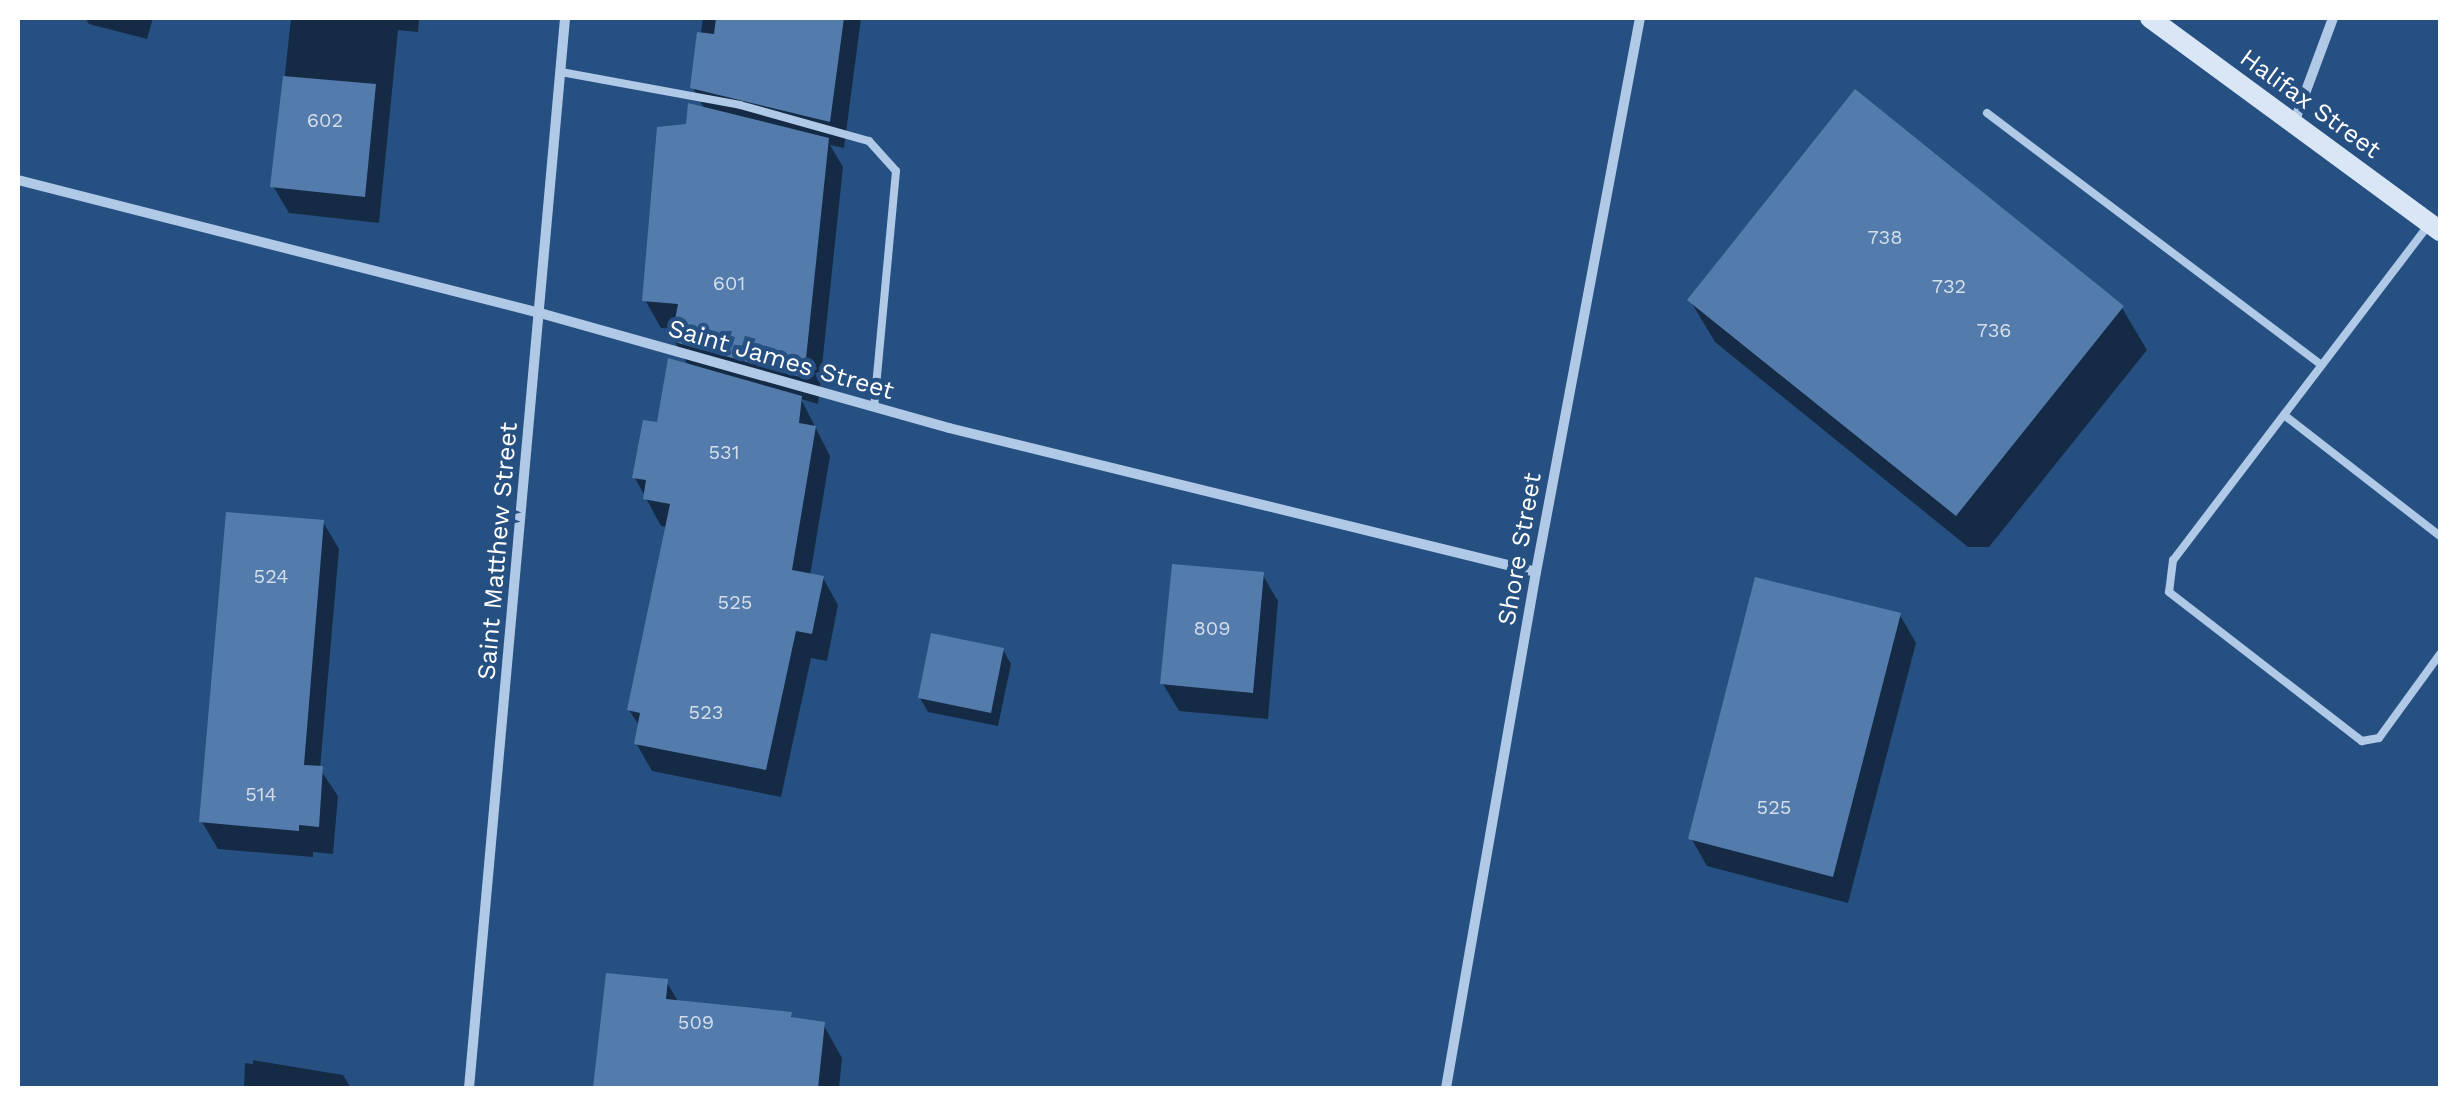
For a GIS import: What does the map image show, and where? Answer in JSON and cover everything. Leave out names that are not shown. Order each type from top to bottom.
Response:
[{"type":"main road","name":"Halifax Street","points":[[2150,18],[2435,227]]},
{"type":"street","name":"Saint Matthew Street","points":[[469,1088],[566,18]]},
{"type":"street","name":"Shore Street","points":[[1446,1088],[1536,572],[1640,18]]},
{"type":"street","points":[[2294,123],[2334,18]]},
{"type":"street","name":"Saint James Street","points":[[18,180],[540,313],[874,407],[1536,572]]},
{"type":"lane","points":[[560,72],[740,106],[869,141],[896,171],[874,407]]},
{"type":"lane","points":[[1988,113],[2322,365]]},
{"type":"lane","points":[[2435,227],[2322,365],[2173,560],[2169,592],[2362,741],[2379,738],[2440,654]]},
{"type":"lane","points":[[2284,415],[2440,536]]},
{"type":"building","points":[[716,18],[844,18],[830,122],[690,88],[697,32],[714,34]]},
{"type":"building","points":[[283,76],[376,84],[365,197],[270,187]]},
{"type":"building","points":[[1855,89],[2124,306],[1956,516],[1687,300]]},
{"type":"building","points":[[688,103],[829,138],[804,378],[671,341],[678,304],[642,301],[657,127],[686,124]]},
{"type":"building","points":[[668,358],[802,396],[799,423],[816,426],[792,570],[824,576],[812,634],[796,631],[766,770],[634,744],[640,713],[627,710],[670,504],[643,499],[646,480],[632,478],[643,420],[657,422]]},
{"type":"building","points":[[226,512],[324,520],[304,765],[323,766],[319,827],[299,825],[299,831],[199,822]]},
{"type":"building","points":[[1172,564],[1264,572],[1253,693],[1160,684]]},
{"type":"building","points":[[1755,577],[1901,613],[1833,877],[1688,839]]},
{"type":"building","points":[[931,633],[1004,648],[991,713],[918,698]]},
{"type":"building","points":[[606,973],[668,979],[666,999],[792,1012],[791,1017],[825,1022],[818,1088],[593,1088]]}]
